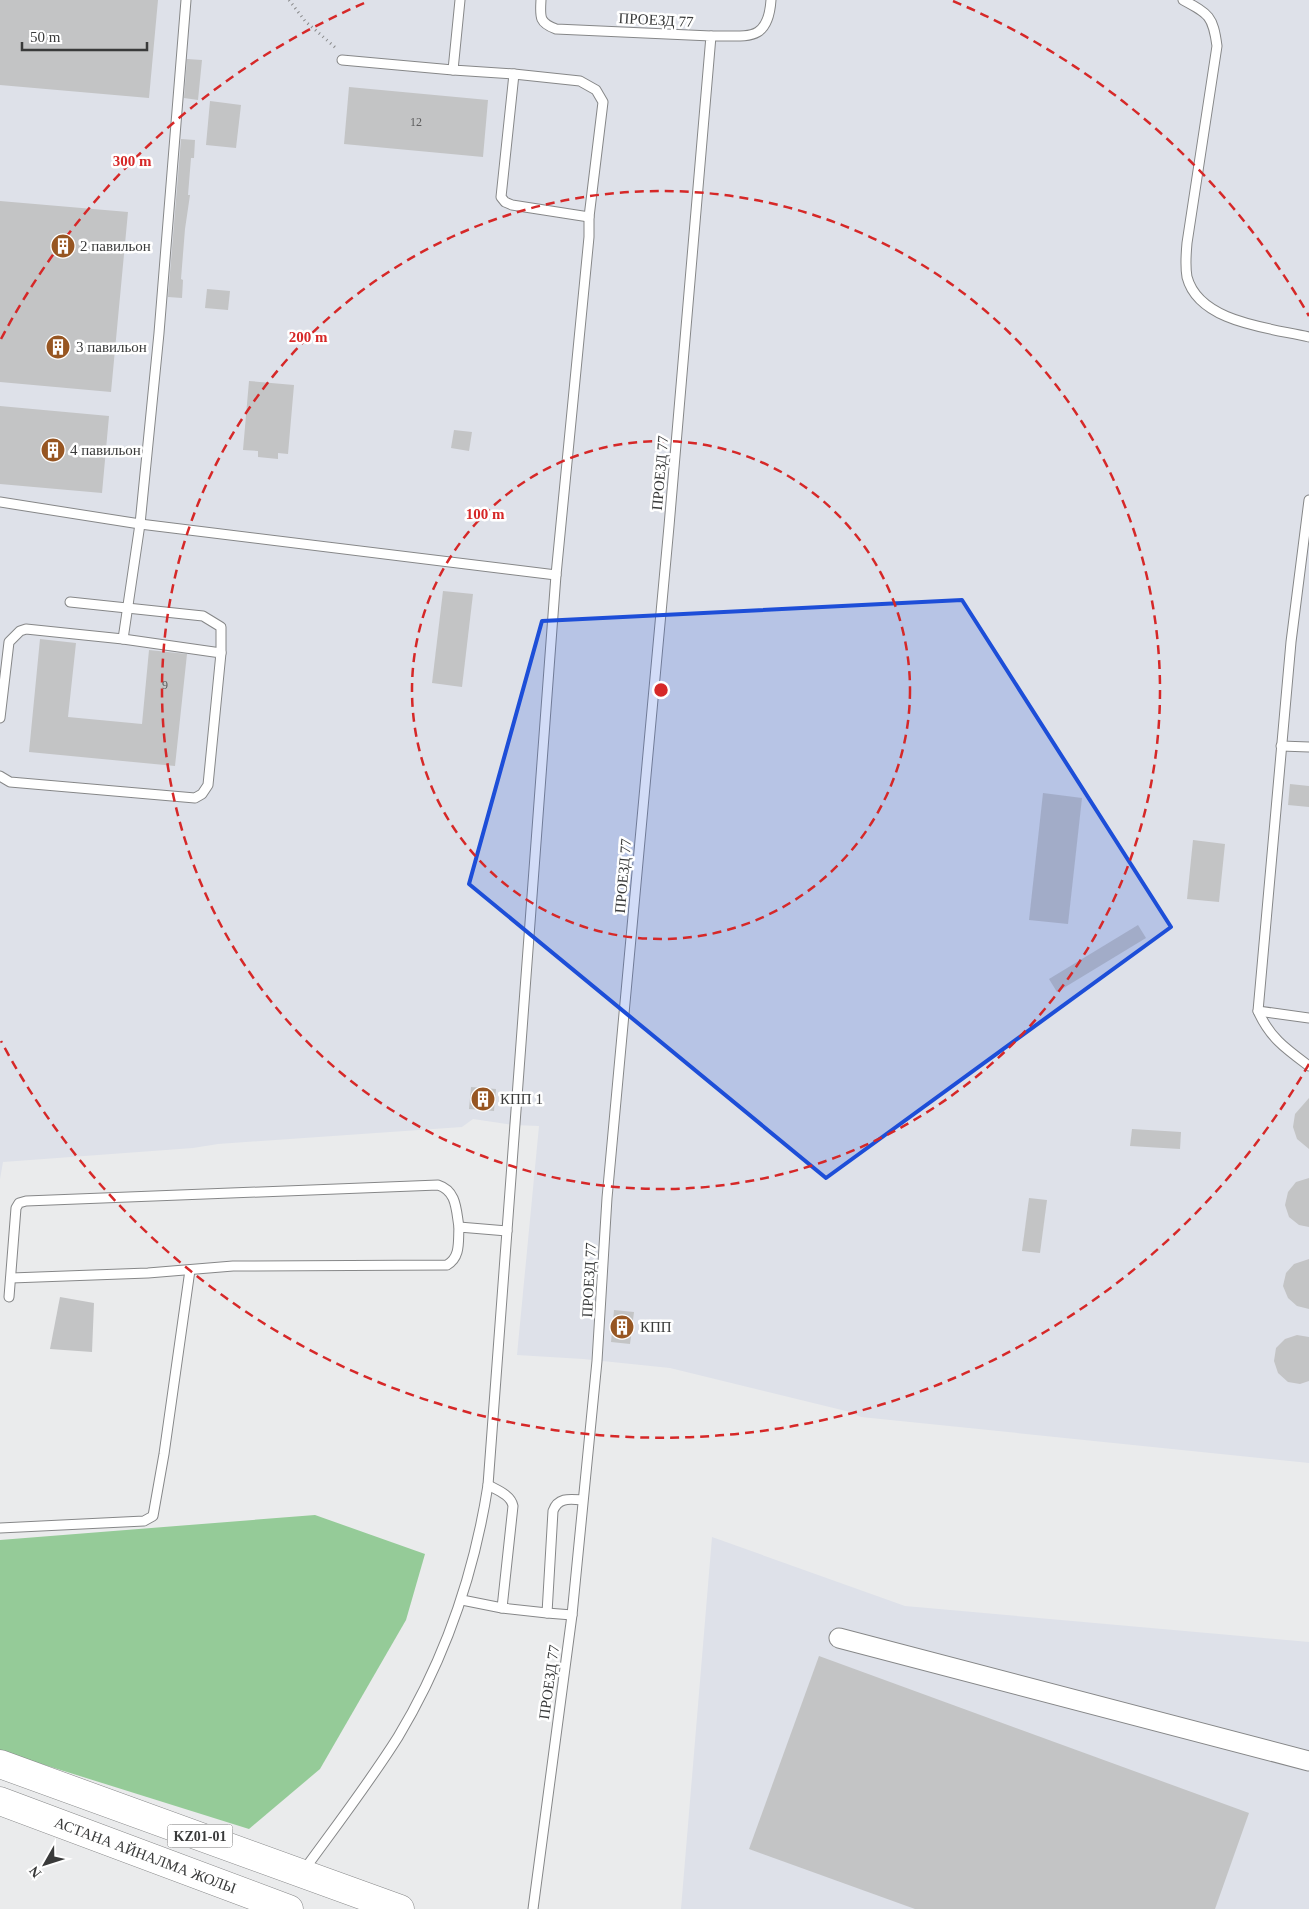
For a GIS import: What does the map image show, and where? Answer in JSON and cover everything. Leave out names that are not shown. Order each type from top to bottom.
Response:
[{"type":"highway","name":"KZ01-01","points":[[0,1764],[303,1872],[400,1909]]},
{"type":"highway","name":"АСТАНА АЙНАЛМА ЖОЛЫ","points":[[0,1801],[289,1909]]},
{"type":"street","points":[[839,1638],[1309,1761]]},
{"type":"lane","points":[[123,639],[140,524],[186,0]]},
{"type":"lane","points":[[453,70],[460,0]]},
{"type":"lane","name":"ПРОЕЗД 77","points":[[533,1909],[572,1614],[582,1500],[598,1361],[607,1198],[668,536],[711,36],[556,29],[542,21],[540,14],[541,0]]},
{"type":"lane","points":[[711,36],[752,35],[763,29],[770,16],[771,0]]},
{"type":"lane","points":[[1183,0],[1203,11],[1214,25],[1217,46],[1187,243],[1186,262],[1188,278],[1196,295],[1213,311],[1229,318],[1309,337]]},
{"type":"lane","points":[[303,1872],[398,1737],[427,1685],[449,1637],[462,1600],[482,1520],[488,1485],[556,575],[589,237],[589,217],[603,102],[596,90],[580,81],[342,60]]},
{"type":"lane","points":[[514,74],[501,197],[505,202],[512,205],[589,217]]},
{"type":"lane","points":[[1309,500],[1291,642],[1258,1011],[1264,1026],[1280,1045],[1309,1066]]},
{"type":"lane","points":[[0,502],[140,524],[556,575]]},
{"type":"lane","points":[[0,776],[10,782],[195,798],[202,794],[208,785],[221,653],[221,627],[203,616],[70,602]]},
{"type":"lane","points":[[0,718],[9,642],[20,631],[26,629],[123,639],[221,653]]},
{"type":"lane","points":[[1282,746],[1309,747]]},
{"type":"lane","points":[[1258,1011],[1309,1018]]},
{"type":"lane","points":[[9,1297],[16,1208],[20,1203],[32,1200],[438,1185],[446,1187],[454,1200],[459,1227],[458,1253],[455,1259],[447,1265],[242,1266],[106,1276],[11,1278]]},
{"type":"lane","points":[[459,1227],[507,1231]]},
{"type":"lane","points":[[0,1528],[144,1521],[153,1516],[164,1454],[190,1270]]},
{"type":"lane","points":[[488,1485],[512,1501],[513,1506],[502,1608]]},
{"type":"lane","points":[[547,1613],[553,1511],[555,1506],[564,1499],[582,1500]]},
{"type":"lane","points":[[462,1600],[502,1608],[572,1614]]},
{"type":"path","points":[[289,0],[305,22],[355,62]]},
{"type":"highlighted area","points":[[962,600],[1171,927],[826,1178],[469,884],[542,621]]},
{"type":"shaded area","points":[[0,0],[1309,0],[1309,1463],[861,1417],[850,1412],[670,1368],[583,1359],[517,1355],[539,1126],[514,1125],[473,1119],[462,1127],[218,1144],[193,1148],[3,1162],[0,1179]]},
{"type":"shaded area","points":[[712,1537],[905,1606],[1309,1642],[1309,1909],[681,1909]]},
{"type":"green space","points":[[315,1515],[425,1554],[406,1620],[320,1769],[249,1829],[0,1751],[0,1540]]},
{"type":"building","points":[[0,0],[158,0],[149,98],[0,85]]},
{"type":"building","points":[[187,59],[202,60],[198,100],[184,98]]},
{"type":"building","points":[[349,87],[488,100],[483,157],[344,144]]},
{"type":"building","points":[[210,101],[241,105],[236,148],[206,145]]},
{"type":"building","points":[[181,139],[195,140],[194,158],[191,158],[188,195],[190,195],[185,229],[181,279],[183,280],[182,298],[168,297]]},
{"type":"building","points":[[0,201],[128,212],[111,392],[0,382]]},
{"type":"building","points":[[207,289],[230,291],[228,310],[205,308]]},
{"type":"building","points":[[249,381],[294,385],[288,454],[278,453],[278,459],[258,457],[258,451],[243,450]]},
{"type":"building","name":"4 павильон","points":[[0,406],[109,416],[102,493],[0,484]]},
{"type":"building","points":[[454,430],[472,432],[469,451],[451,448]]},
{"type":"building","points":[[443,591],[473,594],[462,687],[432,683]]},
{"type":"building","points":[[40,639],[76,643],[68,717],[142,724],[149,650],[187,654],[175,766],[29,752]]},
{"type":"building","points":[[1290,784],[1309,786],[1309,807],[1288,805]]},
{"type":"building","points":[[1043,793],[1082,798],[1068,924],[1029,920]]},
{"type":"building","points":[[1193,840],[1225,844],[1219,902],[1187,899]]},
{"type":"building","points":[[1138,925],[1146,938],[1057,992],[1049,979]]},
{"type":"building","name":"КПП 1","points":[[471,1087],[496,1089],[494,1111],[469,1109]]},
{"type":"building","points":[[1309,1098],[1309,1149],[1297,1139],[1293,1127],[1295,1114]]},
{"type":"building","points":[[1132,1129],[1181,1132],[1180,1149],[1130,1146]]},
{"type":"building","points":[[1309,1178],[1309,1227],[1299,1225],[1289,1217],[1285,1205],[1288,1192],[1296,1182]]},
{"type":"building","points":[[1029,1198],[1047,1200],[1040,1253],[1022,1251]]},
{"type":"building","points":[[1309,1259],[1309,1309],[1297,1306],[1288,1298],[1283,1286],[1286,1273],[1294,1264]]},
{"type":"building","points":[[60,1297],[94,1303],[92,1352],[50,1349]]},
{"type":"building","name":"КПП","points":[[614,1310],[634,1312],[630,1344],[611,1342]]},
{"type":"building","points":[[1297,1335],[1309,1337],[1309,1381],[1300,1384],[1288,1382],[1278,1373],[1274,1361],[1276,1348],[1285,1339]]},
{"type":"building","points":[[819,1656],[1249,1813],[1215,1909],[915,1909],[749,1849]]},
{"type":"place","name":"2 павильон","points":[[63,246]]},
{"type":"place","name":"3 павильон","points":[[58,347]]},
{"type":"place","name":"4 павильон","points":[[53,450]]},
{"type":"place","name":"КПП 1","points":[[483,1099]]},
{"type":"place","name":"КПП","points":[[622,1327]]}]
